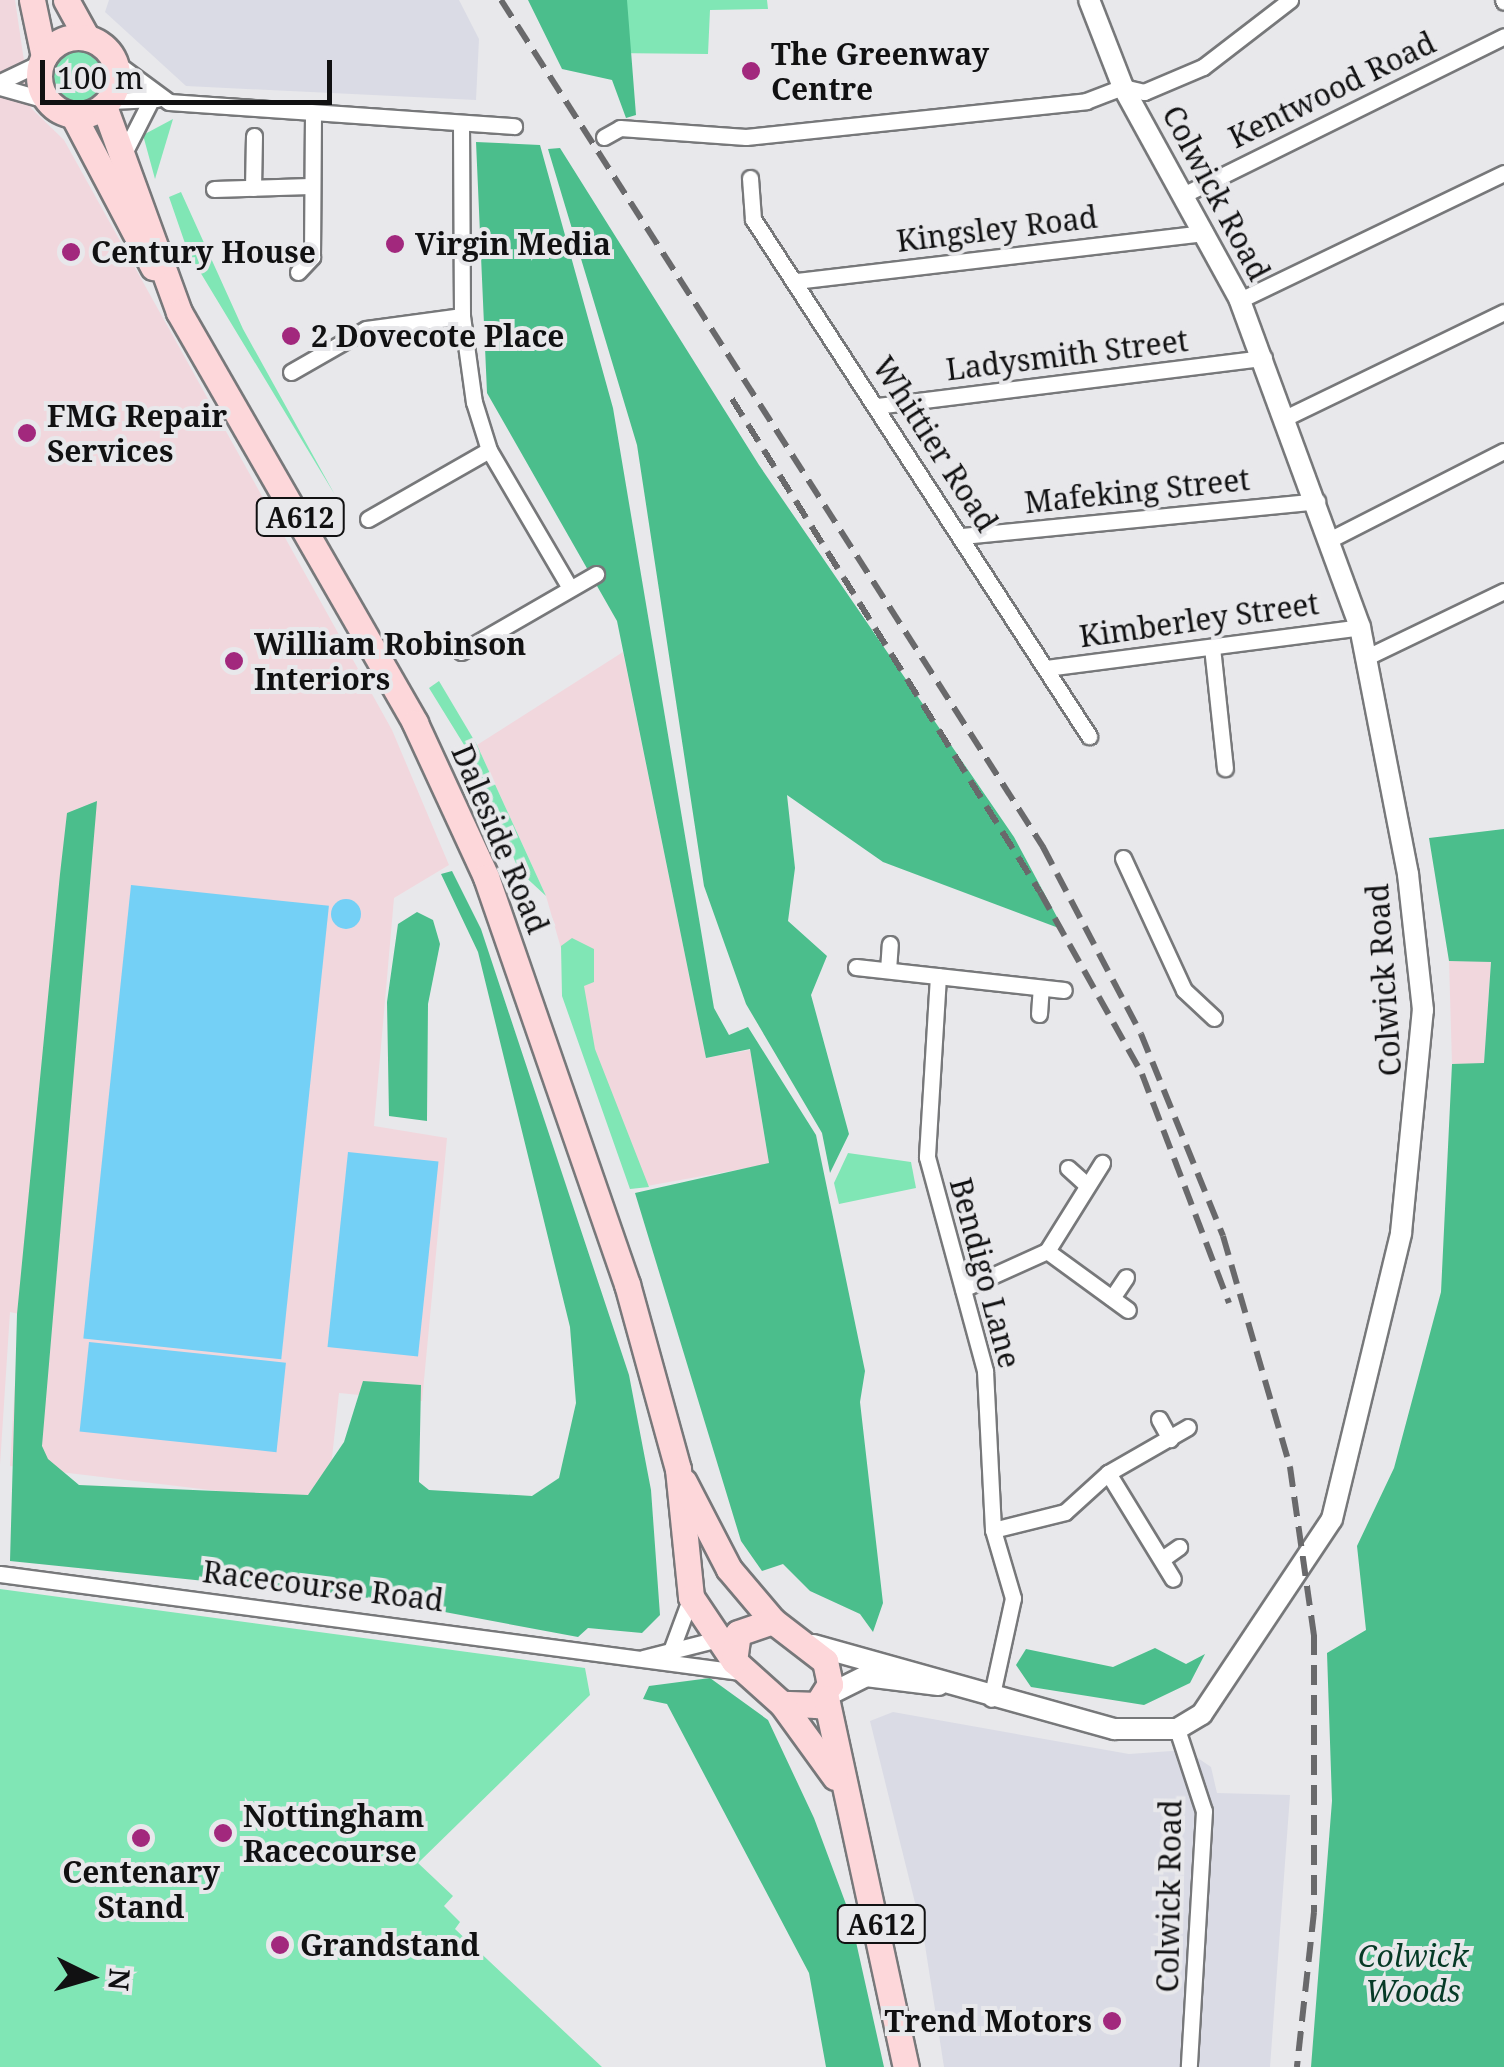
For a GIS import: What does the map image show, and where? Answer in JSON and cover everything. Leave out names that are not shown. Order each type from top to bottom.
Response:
[{"type":"main road","points":[[32,0],[46,100],[73,115],[106,103],[115,62],[86,38],[66,0]]},
{"type":"main road","points":[[43,59],[64,40],[86,38]]},
{"type":"main road","name":"Daleside Road","points":[[106,103],[162,279]]},
{"type":"main road","name":"Daleside Road","points":[[73,115],[130,236],[162,279],[343,593],[470,838],[627,1284],[678,1469],[690,1597],[726,1636],[739,1667],[782,1704]]},
{"type":"main road","name":"Daleside Road","points":[[678,1469],[729,1569],[773,1621],[813,1644]]},
{"type":"main road","points":[[726,1636],[773,1621]]},
{"type":"main road","points":[[782,1704],[827,1696],[829,1672],[813,1644]]},
{"type":"main road","name":"A612","points":[[827,1696],[840,1785],[887,1948],[906,2067]]},
{"type":"main road","name":"A612","points":[[782,1704],[840,1785]]},
{"type":"street","name":"Colwick Road","points":[[1089,0],[1124,87],[1240,300],[1287,417],[1360,627],[1408,874],[1423,1010],[1401,1233],[1327,1532],[1244,1640],[1202,1714],[1177,1729],[1204,1811],[1190,2067]]},
{"type":"street","points":[[604,138],[620,128],[746,138],[1086,102],[1124,87],[1144,92],[1183,79],[1290,0]]},
{"type":"street","name":"Kentwood Road","points":[[1185,194],[1504,36]]},
{"type":"street","points":[[0,84],[43,59]]},
{"type":"street","points":[[115,62],[156,99]]},
{"type":"street","points":[[0,84],[46,100]]},
{"type":"street","points":[[126,167],[128,134],[156,99]]},
{"type":"street","points":[[106,103],[156,99],[312,114],[514,126]]},
{"type":"street","points":[[298,272],[312,257],[312,114]]},
{"type":"street","points":[[461,124],[462,316],[489,450],[570,588]]},
{"type":"street","points":[[253,188],[254,136]]},
{"type":"street","points":[[1240,300],[1504,173]]},
{"type":"street","name":"Whittier Road","points":[[750,178],[753,219],[962,536],[1088,736]]},
{"type":"street","points":[[214,188],[310,186]]},
{"type":"street","name":"Kingsley Road","points":[[796,281],[1205,232]]},
{"type":"street","points":[[1287,417],[1504,312]]},
{"type":"street","points":[[290,372],[366,329],[462,316]]},
{"type":"street","name":"Ladysmith Street","points":[[877,406],[1264,358]]},
{"type":"street","points":[[368,519],[489,450]]},
{"type":"street","points":[[1330,539],[1504,452]]},
{"type":"street","name":"Mafeking Street","points":[[962,536],[1316,501]]},
{"type":"street","points":[[461,652],[596,574]]},
{"type":"street","points":[[1367,657],[1504,592]]},
{"type":"street","name":"Kimberley Street","points":[[1046,668],[1360,627]]},
{"type":"street","points":[[1212,647],[1225,768]]},
{"type":"street","points":[[1122,858],[1184,990],[1214,1018]]},
{"type":"street","points":[[888,970],[890,944]]},
{"type":"street","points":[[856,967],[1064,990]]},
{"type":"street","name":"Bendigo Lane","points":[[938,976],[926,1158],[988,1388],[993,1530],[1013,1616],[991,1699]]},
{"type":"street","points":[[1039,1014],[1041,988]]},
{"type":"street","points":[[963,1289],[1046,1251],[1102,1163]]},
{"type":"street","points":[[1068,1168],[1086,1184]]},
{"type":"street","points":[[1046,1251],[1128,1310]]},
{"type":"street","points":[[1112,1298],[1126,1277]]},
{"type":"street","points":[[1159,1418],[1170,1439]]},
{"type":"street","points":[[993,1530],[1045,1523],[1108,1473],[1188,1427]]},
{"type":"street","points":[[1108,1473],[1173,1579]]},
{"type":"street","points":[[1162,1559],[1180,1547]]},
{"type":"street","name":"Racecourse Road","points":[[0,1574],[639,1659],[739,1667]]},
{"type":"street","points":[[672,1648],[690,1597]]},
{"type":"street","name":"Racecourse Road","points":[[639,1659],[726,1636]]},
{"type":"street","points":[[813,1644],[900,1664],[944,1685],[991,1699],[1114,1729],[1177,1729]]},
{"type":"street","points":[[827,1696],[866,1676],[944,1685]]},
{"type":"shaded area","points":[[0,0],[15,0],[31,108],[64,140],[392,730],[449,865],[394,898],[374,1126],[447,1138],[422,1401],[339,1393],[327,1504],[10,1466],[19,1314],[10,1312],[0,1465]]},
{"type":"shaded area","points":[[109,0],[459,0],[479,39],[476,100],[186,86],[105,12]]},
{"type":"shaded area","points":[[623,652],[706,1058],[750,1050],[769,1164],[630,1189],[546,896],[477,745]]},
{"type":"shaded area","points":[[1449,961],[1491,961],[1484,1064],[1452,1064]]},
{"type":"shaded area","points":[[893,1712],[1129,1754],[1186,1750],[1211,1767],[1217,1793],[1290,1795],[1270,2067],[944,2067],[924,1939],[870,1721]]},
{"type":"green space","points":[[528,0],[627,0],[636,115],[626,118],[612,80],[562,69]]},
{"type":"green space","points":[[605,0],[767,0],[768,9],[710,10],[708,54],[610,53]]},
{"type":"green space","points":[[81,48],[100,57],[109,76],[100,95],[81,104],[62,95],[53,76],[62,57]]},
{"type":"green space","points":[[173,119],[155,179],[143,135]]},
{"type":"green space","points":[[476,142],[540,145],[613,408],[714,1008],[729,1035],[748,1027],[816,1135],[865,1371],[860,1402],[883,1603],[873,1632],[860,1614],[810,1591],[783,1564],[762,1571],[741,1541],[635,1193],[769,1163],[750,1049],[706,1058],[617,621],[487,393]]},
{"type":"green space","points":[[560,148],[759,465],[1014,837],[1064,930],[883,862],[787,795],[795,868],[788,921],[827,956],[811,995],[849,1134],[830,1173],[822,1133],[746,1004],[704,886],[637,445],[548,149]]},
{"type":"green space","points":[[181,192],[243,329],[335,495],[188,252],[169,197]]},
{"type":"green space","points":[[439,681],[477,745],[546,896],[519,871],[474,761],[429,688]]},
{"type":"green space","points":[[97,801],[42,1446],[48,1459],[79,1485],[308,1495],[344,1442],[363,1381],[421,1385],[419,1482],[429,1490],[532,1496],[559,1478],[576,1403],[570,1327],[478,952],[441,874],[452,871],[481,929],[629,1375],[651,1490],[660,1615],[642,1633],[588,1628],[578,1637],[370,1598],[10,1561],[17,1314],[60,874],[67,813]]},
{"type":"green space","name":"Colwick Woods","points":[[1504,829],[1504,2067],[1311,2067],[1332,1801],[1327,1653],[1366,1630],[1357,1546],[1394,1468],[1441,1292],[1452,1064],[1484,1063],[1491,962],[1449,961],[1429,838]]},
{"type":"green space","points":[[417,912],[433,920],[440,944],[428,1004],[427,1121],[389,1116],[387,1002],[398,924]]},
{"type":"green space","points":[[572,938],[594,949],[594,982],[584,986],[595,1049],[649,1187],[630,1189],[562,996],[561,946]]},
{"type":"green space","points":[[848,1153],[911,1162],[916,1188],[839,1204],[834,1183]]},
{"type":"green space","name":"Nottingham Racecourse","points":[[0,1589],[585,1668],[590,1695],[418,1863],[453,1896],[444,1906],[460,1922],[455,1929],[602,2067],[0,2067]]},
{"type":"green space","points":[[1155,1648],[1186,1664],[1205,1654],[1190,1683],[1144,1705],[1031,1687],[1016,1665],[1026,1649],[1113,1667]]},
{"type":"green space","points":[[710,1678],[768,1720],[814,1818],[850,1915],[884,2067],[826,2067],[809,1973],[667,1704],[643,1699],[649,1686]]},
{"type":"water","points":[[131,885],[329,906],[281,1359],[83,1339]]},
{"type":"water","points":[[346,899],[356,904],[361,914],[356,924],[346,929],[336,924],[331,914],[336,904]]},
{"type":"water","points":[[348,1152],[439,1162],[418,1356],[328,1347]]},
{"type":"water","points":[[89,1342],[286,1363],[277,1452],[80,1432]]},
{"type":"railway","points":[[501,0],[1043,847],[1141,1034],[1223,1236],[1290,1467],[1314,1635],[1314,1912],[1297,2067]]},
{"type":"railway","points":[[732,399],[1040,892],[1142,1074],[1229,1303]]},
{"type":"place","name":"The Greenway Centre","points":[[751,71]]},
{"type":"place","name":"Virgin Media","points":[[395,244]]},
{"type":"place","name":"Century House","points":[[71,252]]},
{"type":"place","name":"2 Dovecote Place","points":[[291,336]]},
{"type":"place","name":"FMG Repair Services","points":[[27,433]]},
{"type":"place","name":"William Robinson Interiors","points":[[234,661]]},
{"type":"place","name":"Nottingham Racecourse","points":[[223,1833]]},
{"type":"place","name":"Centenary Stand","points":[[141,1838]]},
{"type":"place","name":"Grandstand","points":[[280,1945]]},
{"type":"place","name":"Trend Motors","points":[[1112,2021]]}]
